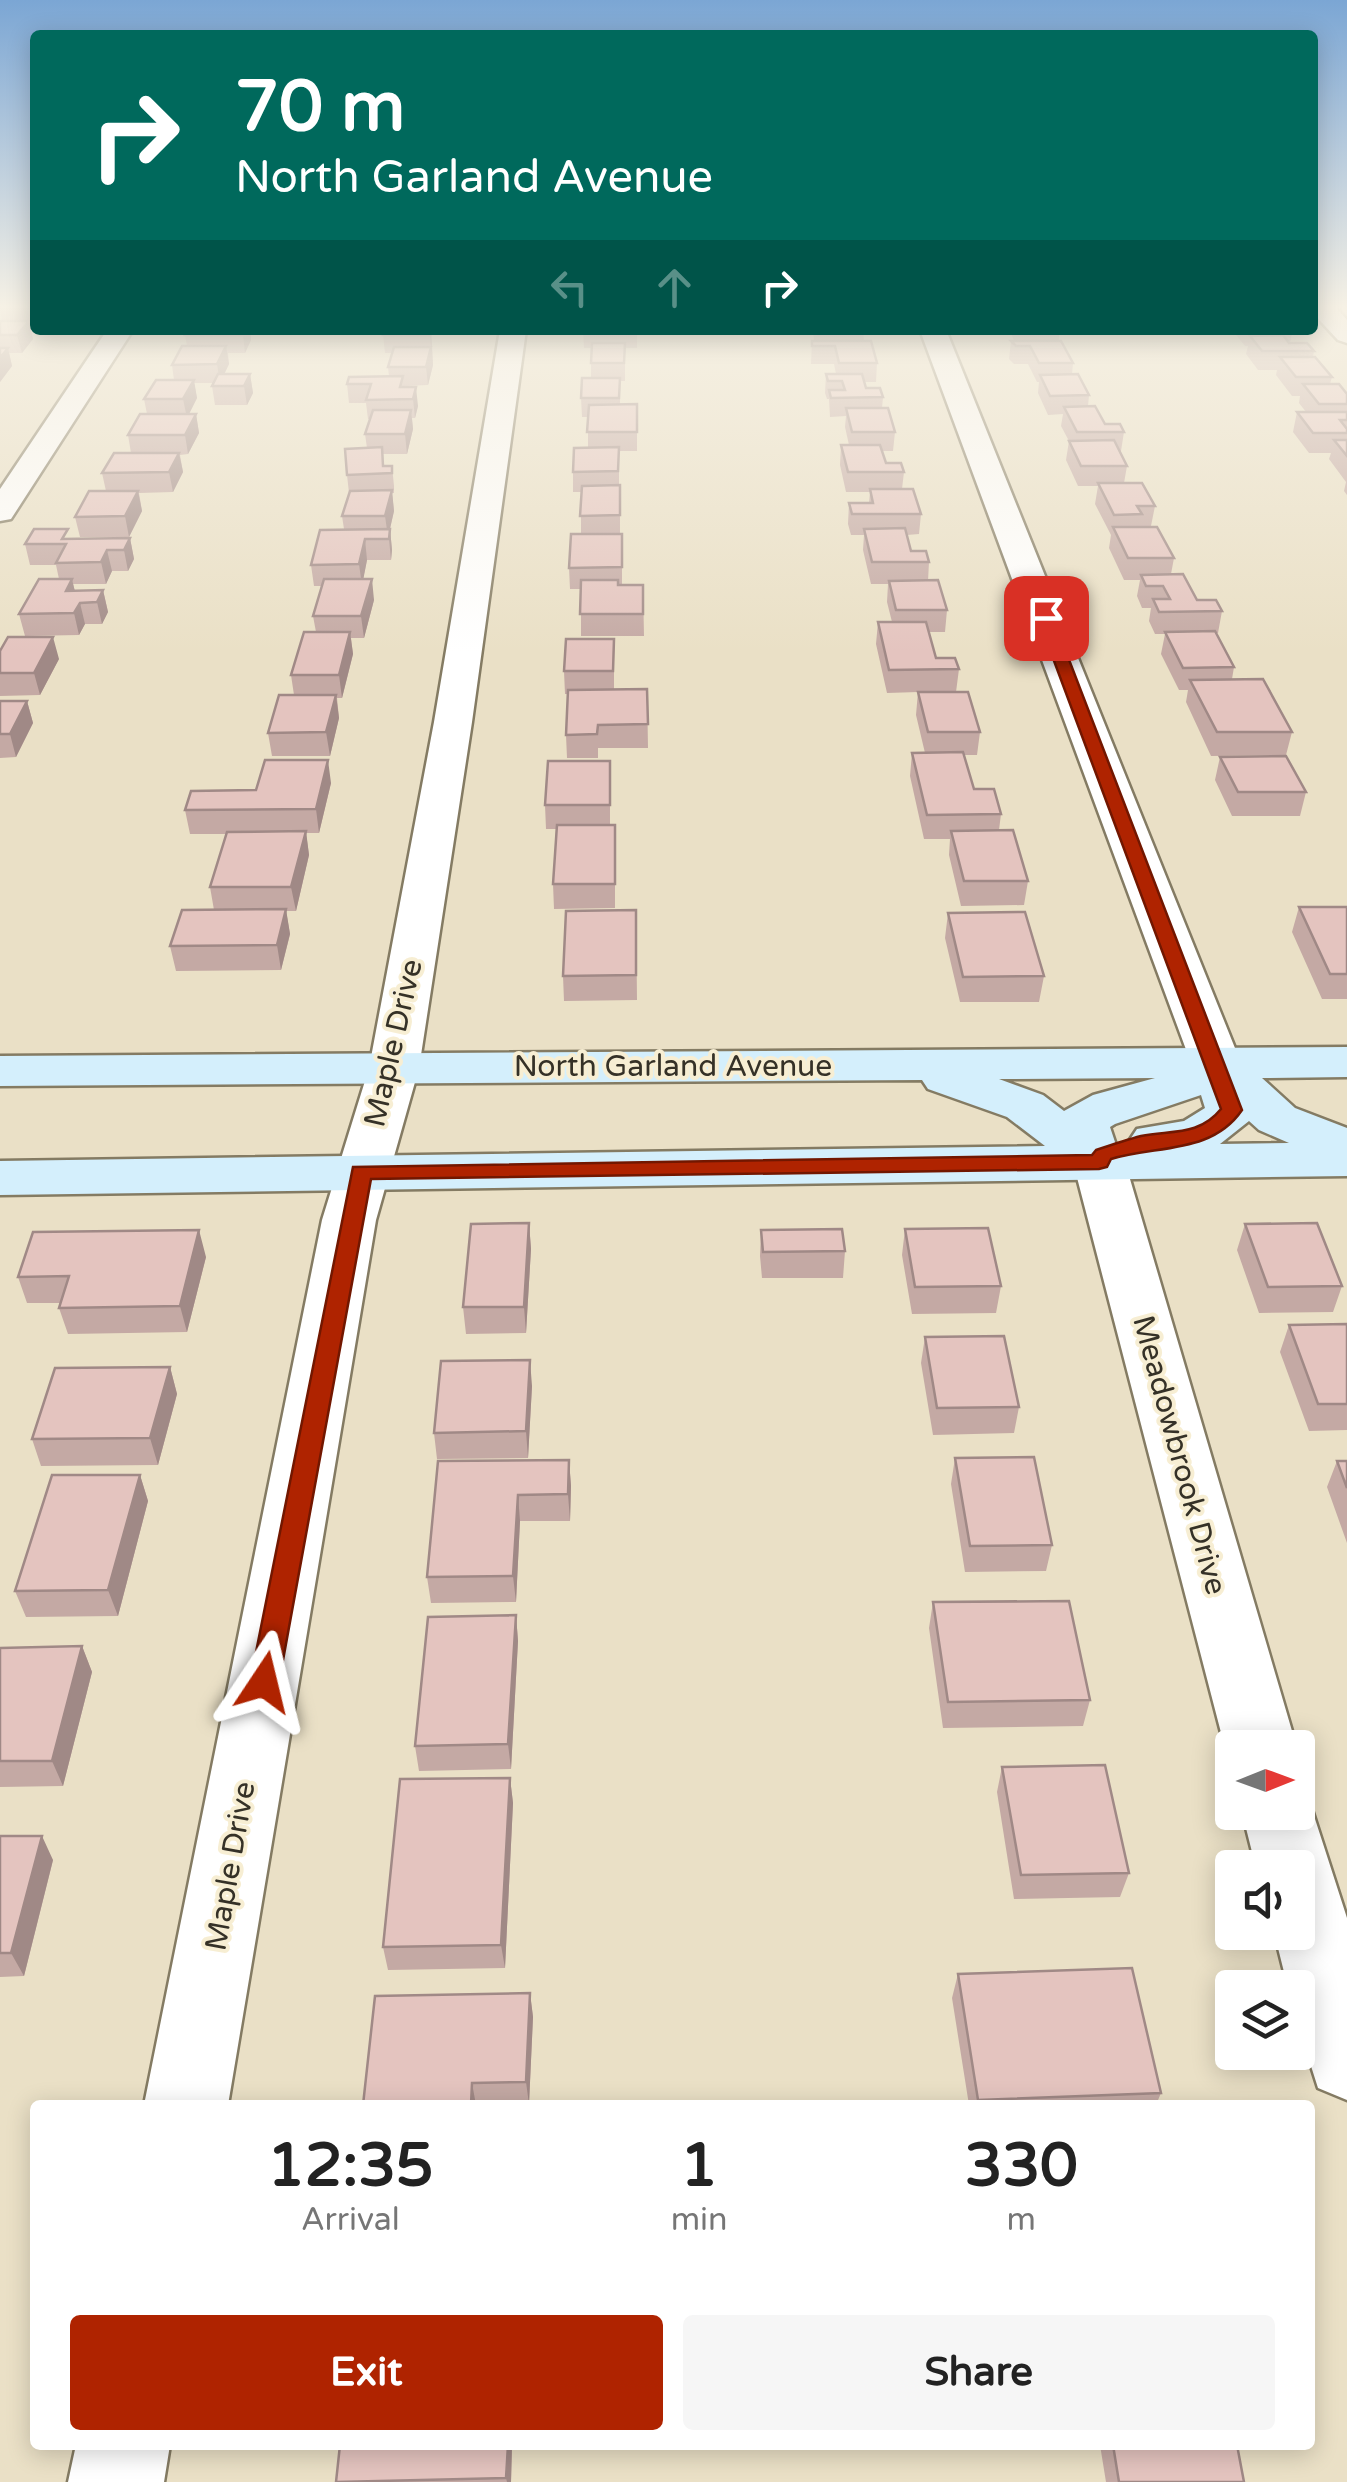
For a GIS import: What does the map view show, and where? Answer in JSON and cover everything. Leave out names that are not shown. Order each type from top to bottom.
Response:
[{"type":"main road","name":"North Garland Avenue","points":[[0,1071],[1347,1062]]},
{"type":"main road","points":[[1216,1063],[1277,1119],[1347,1147]]},
{"type":"main road","points":[[1099,1162],[1103,1154],[1120,1148],[1197,1138],[1220,1124],[1232,1110],[1216,1063]]},
{"type":"main road","points":[[904,1064],[1024,1106],[1099,1162]]},
{"type":"main road","points":[[0,1178],[1347,1159]]},
{"type":"street","points":[[0,512],[60,421]]},
{"type":"street","name":"Maple Drive","points":[[187,2100],[361,1172],[394,1068],[499,421]]},
{"type":"street","points":[[968,421],[1216,1063]]},
{"type":"street","name":"Meadowbrook Drive","points":[[1099,1162],[1256,1730]]},
{"type":"street","points":[[1315,1942],[1347,2059]]},
{"type":"street","points":[[116,2482],[122,2450]]},
{"type":"building","points":[[136,421],[192,421],[185,435],[128,435]]},
{"type":"building","points":[[369,421],[408,421],[405,434],[365,434]]},
{"type":"building","points":[[588,421],[637,421],[637,432],[587,432]]},
{"type":"building","points":[[849,421],[892,421],[895,432],[852,432]]},
{"type":"building","points":[[1071,421],[1120,424],[1124,432],[1077,432]]},
{"type":"building","points":[[1304,421],[1341,421],[1347,429],[1347,433],[1313,433]]},
{"type":"building","points":[[1114,440],[1127,466],[1081,466],[1069,441]]},
{"type":"building","points":[[1334,440],[1347,440],[1347,456]]},
{"type":"building","points":[[841,445],[880,445],[886,463],[901,463],[904,472],[848,472]]},
{"type":"building","points":[[382,447],[383,466],[392,466],[392,473],[347,475],[345,449]]},
{"type":"building","points":[[619,447],[618,471],[573,472],[574,448]]},
{"type":"building","points":[[114,453],[179,453],[169,472],[102,473]]},
{"type":"building","points":[[1098,483],[1142,483],[1155,506],[1137,506],[1142,514],[1114,515]]},
{"type":"building","points":[[620,485],[620,515],[580,516],[582,486]]},
{"type":"building","points":[[870,489],[913,489],[921,514],[852,514],[849,503],[873,503]]},
{"type":"building","points":[[392,490],[385,516],[342,516],[350,491]]},
{"type":"building","points":[[89,491],[138,491],[125,516],[75,517]]},
{"type":"building","points":[[1113,527],[1157,527],[1174,558],[1128,558]]},
{"type":"building","points":[[905,528],[911,551],[926,551],[929,562],[872,562],[864,529]]},
{"type":"building","points":[[34,529],[68,529],[62,539],[130,538],[124,550],[107,550],[101,562],[56,563],[66,544],[25,544]]},
{"type":"building","points":[[390,529],[389,539],[365,539],[359,564],[311,565],[320,530]]},
{"type":"building","points":[[571,534],[622,534],[622,567],[569,568]]},
{"type":"building","points":[[1183,574],[1197,600],[1216,600],[1222,611],[1159,612],[1153,599],[1170,599],[1163,586],[1146,586],[1141,575]]},
{"type":"building","points":[[39,579],[72,579],[66,591],[103,590],[97,602],[80,603],[74,613],[19,614]]},
{"type":"building","points":[[324,579],[372,579],[361,616],[313,616]]},
{"type":"building","points":[[581,580],[643,585],[643,614],[580,614]]},
{"type":"building","points":[[938,580],[947,610],[896,610],[889,581]]},
{"type":"building","points":[[878,622],[926,622],[936,658],[955,658],[959,669],[889,670]]},
{"type":"building","points":[[1215,631],[1234,667],[1183,668],[1165,632]]},
{"type":"building","points":[[304,632],[350,632],[339,675],[291,675]]},
{"type":"building","points":[[8,637],[53,637],[34,673],[0,673],[0,651]]},
{"type":"building","points":[[566,639],[614,639],[613,671],[564,671]]},
{"type":"building","points":[[1263,679],[1292,732],[1217,732],[1190,680]]},
{"type":"building","points":[[647,689],[648,724],[598,725],[597,734],[566,735],[568,690]]},
{"type":"building","points":[[918,692],[968,692],[980,732],[928,732]]},
{"type":"building","points":[[279,695],[336,695],[326,732],[268,733]]},
{"type":"building","points":[[0,701],[27,701],[10,734],[0,734]]},
{"type":"building","points":[[963,752],[974,789],[994,789],[1001,814],[927,815],[912,753]]},
{"type":"building","points":[[1286,756],[1306,792],[1238,792],[1220,757]]},
{"type":"building","points":[[265,760],[328,760],[316,809],[185,810],[191,791],[256,790]]},
{"type":"building","points":[[548,761],[610,761],[610,805],[545,805]]},
{"type":"building","points":[[557,825],[615,825],[615,884],[553,884]]},
{"type":"building","points":[[1013,830],[1028,881],[964,881],[951,831]]},
{"type":"building","points":[[306,831],[291,887],[210,887],[227,832]]},
{"type":"building","points":[[1299,907],[1347,907],[1347,974],[1330,974]]},
{"type":"building","points":[[286,909],[277,945],[170,946],[182,910]]},
{"type":"building","points":[[636,910],[636,975],[563,976],[566,911]]},
{"type":"building","points":[[1025,912],[1044,976],[963,977],[948,913]]},
{"type":"building","points":[[529,1223],[524,1307],[463,1307],[471,1224]]},
{"type":"building","points":[[1317,1223],[1342,1286],[1268,1287],[1245,1224]]},
{"type":"building","points":[[988,1228],[1001,1286],[915,1287],[905,1229]]},
{"type":"building","points":[[842,1229],[845,1251],[763,1252],[761,1230]]},
{"type":"building","points":[[199,1230],[180,1306],[59,1308],[69,1276],[18,1277],[33,1232]]},
{"type":"building","points":[[1347,1324],[1347,1404],[1318,1404],[1289,1325]]},
{"type":"building","points":[[1004,1336],[1019,1407],[937,1408],[925,1337]]},
{"type":"building","points":[[530,1360],[526,1431],[434,1433],[441,1361]]},
{"type":"building","points":[[170,1367],[150,1438],[32,1439],[55,1368]]},
{"type":"building","points":[[1034,1457],[1052,1545],[970,1546],[955,1458]]},
{"type":"building","points":[[569,1460],[568,1494],[518,1495],[513,1576],[427,1577],[438,1461]]},
{"type":"building","points":[[1337,1461],[1347,1461],[1347,1488]]},
{"type":"building","points":[[52,1475],[140,1475],[108,1590],[15,1591]]},
{"type":"building","points":[[1069,1601],[1090,1700],[948,1702],[933,1602]]},
{"type":"building","points":[[516,1615],[508,1744],[415,1746],[428,1617]]},
{"type":"building","points":[[82,1646],[52,1761],[0,1761],[0,1648]]},
{"type":"building","points":[[1105,1765],[1129,1873],[1021,1875],[1002,1767]]},
{"type":"building","points":[[510,1778],[501,1945],[383,1947],[400,1779]]},
{"type":"building","points":[[0,1836],[42,1836],[11,1953],[0,1953]]},
{"type":"building","points":[[1132,1968],[1161,2093],[978,2100],[958,1974]]},
{"type":"building","points":[[530,1993],[526,2082],[472,2083],[471,2100],[364,2100],[375,1996]]},
{"type":"building","points":[[339,2450],[508,2450],[506,2478],[336,2482]]},
{"type":"building","points":[[1114,2450],[1238,2450],[1244,2482],[1119,2482]]},
{"type":"route","points":[[264,1682],[361,1172],[1099,1162],[1103,1154],[1120,1148],[1197,1138],[1220,1124],[1232,1110],[1046,618]]}]
